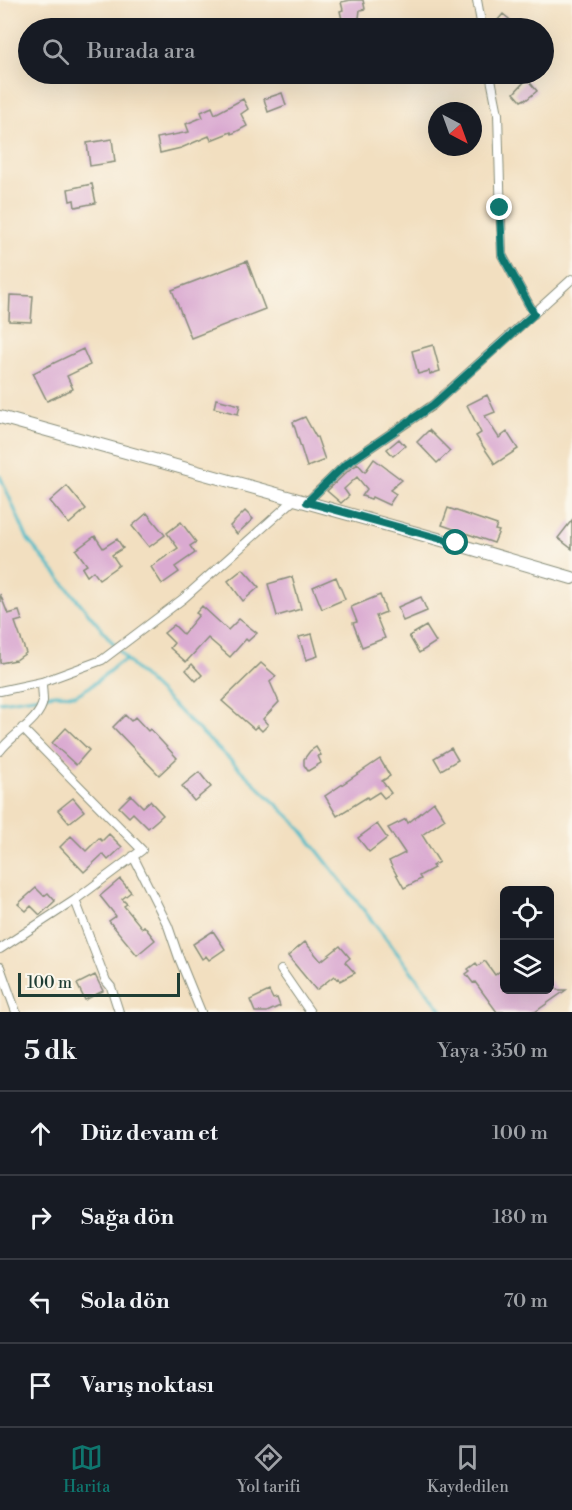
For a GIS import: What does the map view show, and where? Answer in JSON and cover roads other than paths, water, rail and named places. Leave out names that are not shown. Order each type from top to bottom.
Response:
[{"type":"main road","points":[[2,418],[572,578]]},
{"type":"street","points":[[477,0],[480,18]]},
{"type":"street","points":[[492,84],[498,114],[502,255],[534,314]]},
{"type":"street","points":[[0,691],[42,685],[102,660],[184,598],[346,464],[433,405],[572,279]]},
{"type":"street","points":[[0,751],[7,741],[34,718],[43,702],[42,685]]},
{"type":"street","points":[[0,949],[75,900],[142,850],[22,728]]},
{"type":"street","points":[[133,856],[168,926],[178,958],[201,1012]]},
{"type":"street","points":[[75,900],[119,1012]]},
{"type":"street","points":[[0,968],[16,1012]]},
{"type":"street","points":[[281,970],[310,1012]]},
{"type":"waterway","points":[[0,476],[28,540],[132,666],[296,823],[443,1012]]},
{"type":"waterway","points":[[0,702],[55,694],[76,695],[119,663],[127,660]]}]
